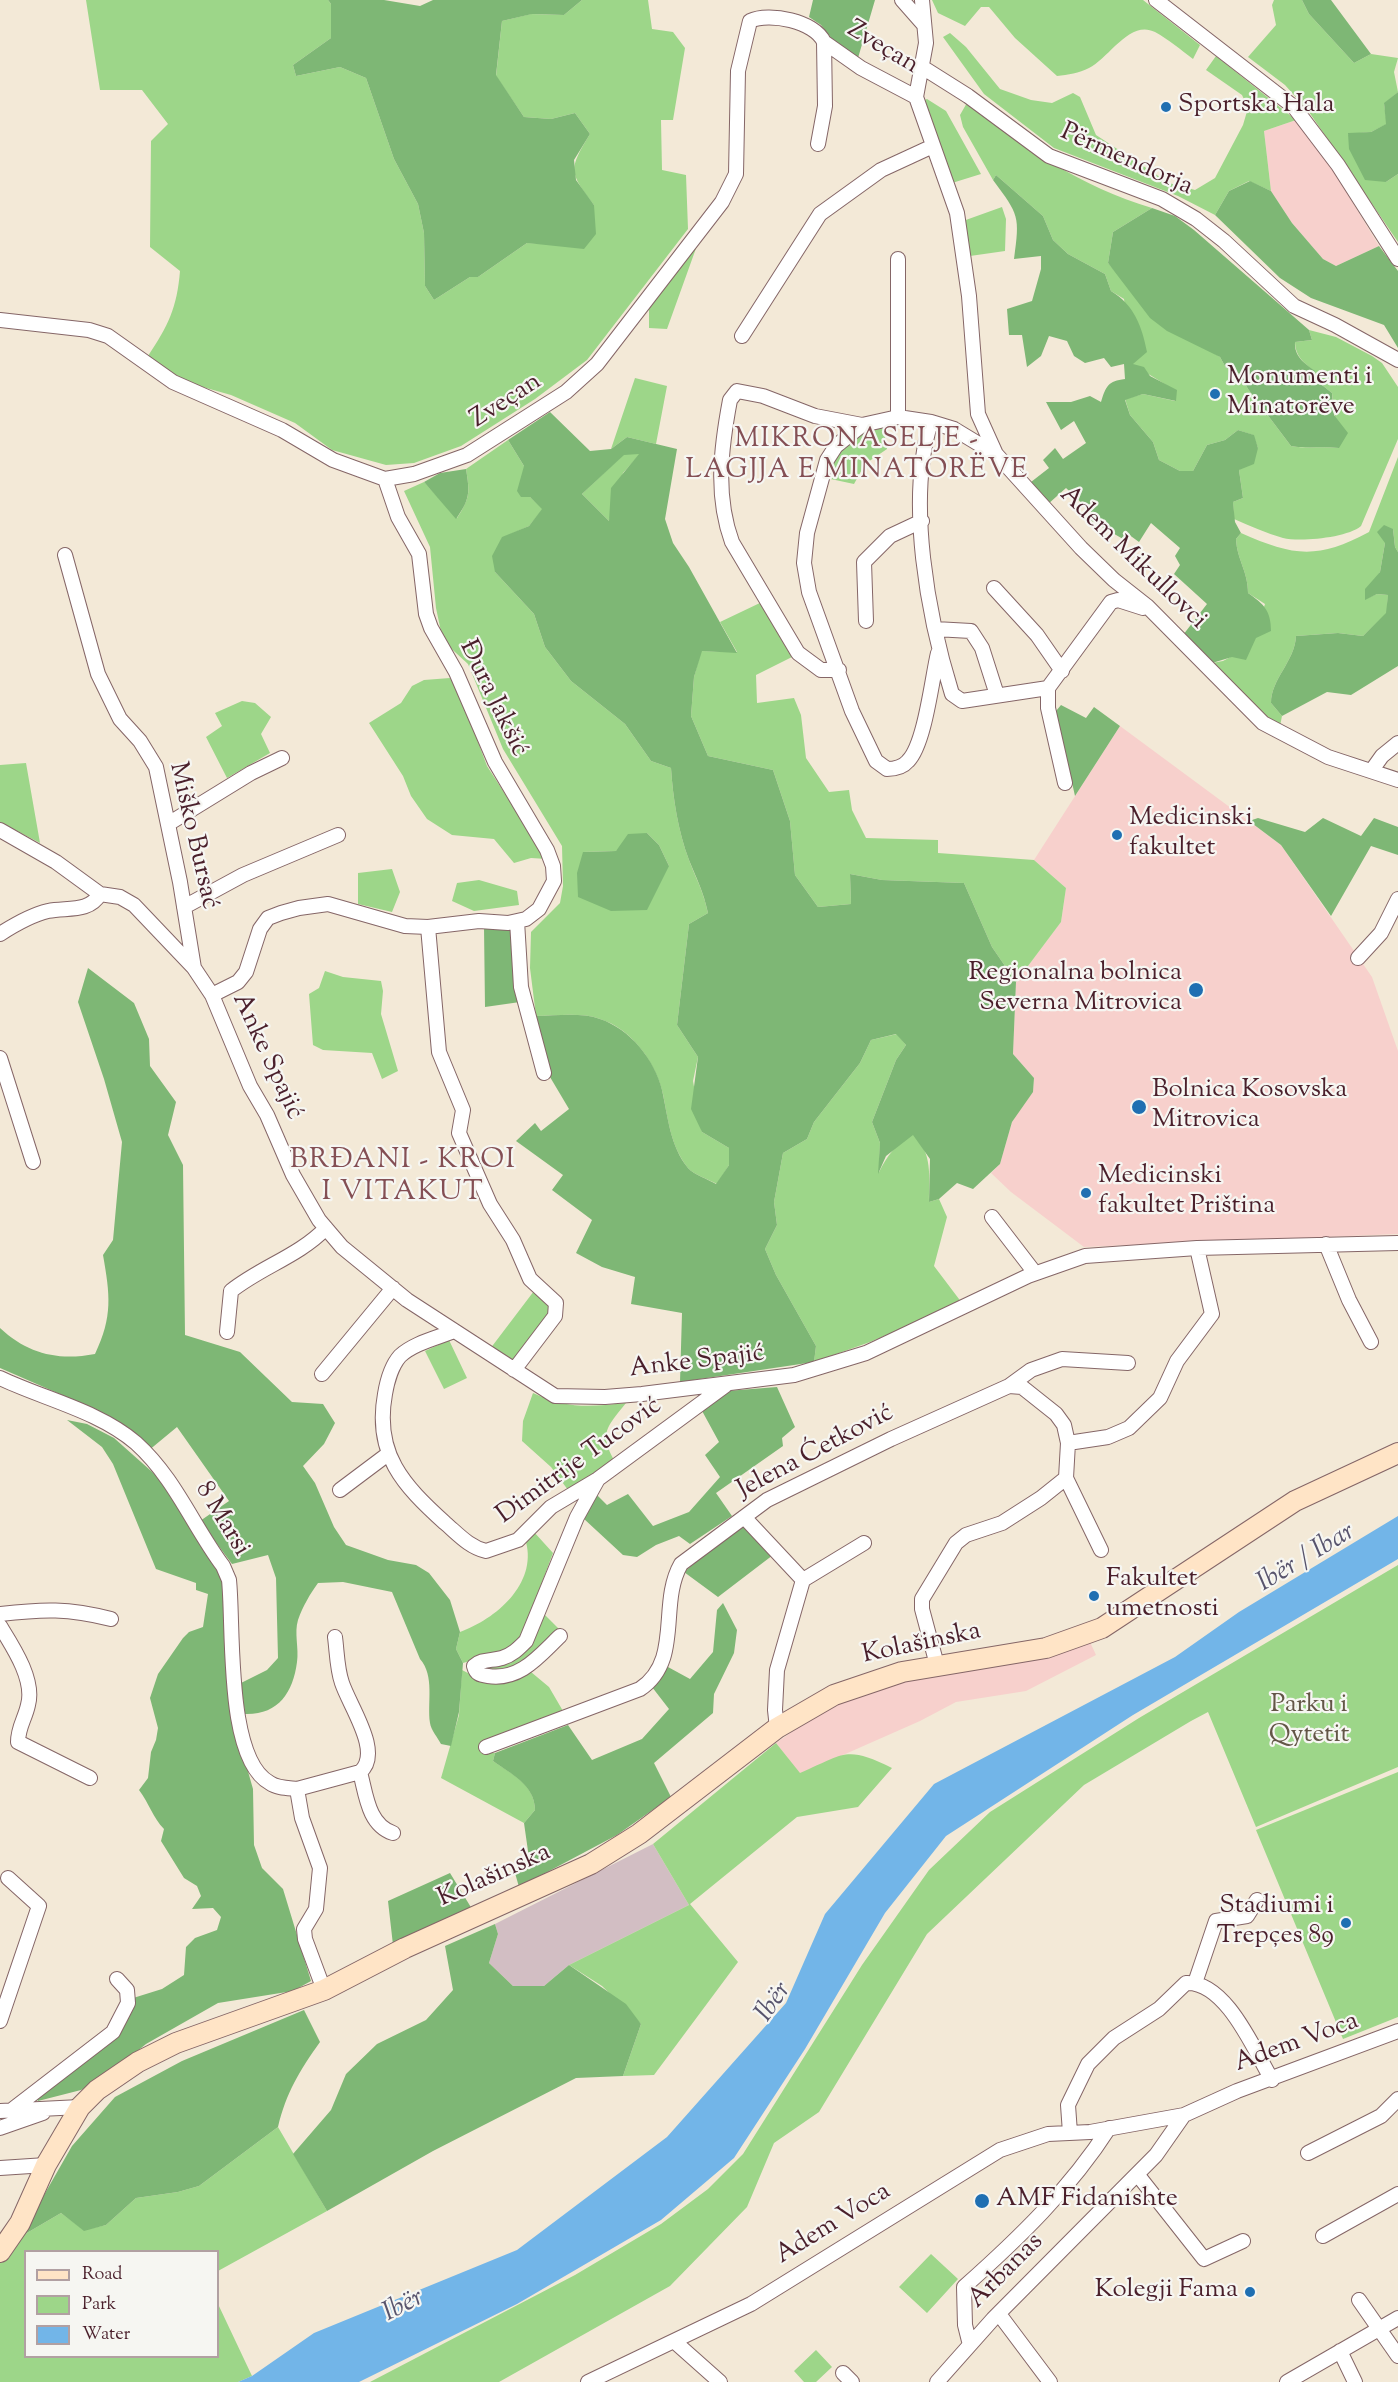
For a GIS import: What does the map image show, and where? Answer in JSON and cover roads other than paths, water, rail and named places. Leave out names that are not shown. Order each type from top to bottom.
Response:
[{"type":"main road","name":"Kolašinska","points":[[0,2252],[20,2223],[46,2165],[80,2107],[97,2090],[138,2062],[176,2043],[324,1990],[405,1948],[591,1864],[639,1834],[777,1728],[834,1695],[902,1672],[1046,1648],[1102,1628],[1295,1501],[1398,1453]]},
{"type":"street","points":[[902,0],[925,27]]},
{"type":"street","points":[[916,98],[922,67],[925,27],[921,0]]},
{"type":"street","points":[[1156,0],[1294,107],[1338,165],[1398,259]]},
{"type":"street","name":"Zveçan","points":[[385,479],[414,474],[466,455],[566,392],[597,364],[700,232],[734,180],[737,162],[738,70],[750,21],[762,17],[804,25],[817,30],[824,42],[861,68],[916,98]]},
{"type":"street","name":"Zveçan","points":[[818,144],[825,106],[824,42]]},
{"type":"street","name":"Përmendorja","points":[[922,67],[963,92],[1050,156],[1070,166],[1162,199],[1196,219],[1294,306],[1335,325],[1398,360]]},
{"type":"street","name":"Adem Mikullovci","points":[[916,98],[957,213],[964,253],[978,414],[996,454],[1081,548],[1114,580],[1148,606],[1263,723],[1328,757],[1398,780]]},
{"type":"street","points":[[741,336],[820,214],[881,170],[933,146]]},
{"type":"street","points":[[898,259],[898,417]]},
{"type":"street","points":[[0,320],[89,330],[108,336],[173,382],[282,430],[333,460],[385,479]]},
{"type":"street","points":[[839,670],[821,670],[798,653],[741,560],[728,532],[722,506],[722,458],[730,400],[736,391],[763,396],[815,416],[862,425],[898,417],[931,422],[954,429],[996,454]]},
{"type":"street","points":[[931,422],[922,460],[922,521],[926,583],[938,651],[952,694],[956,699],[962,701],[1048,688]]},
{"type":"street","points":[[862,425],[836,446],[827,460],[804,548],[808,591],[839,670],[852,711],[876,761],[886,769],[893,769],[907,763],[911,757],[926,714],[938,651]]},
{"type":"street","name":"Ðura Jakšić","points":[[385,479],[398,517],[418,554],[426,614],[431,628],[456,672],[495,762],[547,850],[553,866],[554,880],[548,897],[539,909],[526,919],[517,921]]},
{"type":"street","points":[[866,621],[864,562],[890,536],[922,521]]},
{"type":"street","name":"Miško Bursać","points":[[65,555],[98,674],[120,719],[140,741],[156,767],[194,968]]},
{"type":"street","points":[[994,588],[1037,635],[1062,671]]},
{"type":"street","points":[[1065,783],[1048,708],[1048,688],[1111,602],[1118,600],[1142,608],[1148,606]]},
{"type":"street","points":[[935,629],[971,631],[982,648],[997,695]]},
{"type":"street","points":[[1372,770],[1382,756],[1398,743]]},
{"type":"street","points":[[168,824],[282,758]]},
{"type":"street","points":[[0,830],[56,862],[100,894],[95,903],[78,909],[48,911],[35,915],[0,934]]},
{"type":"street","points":[[184,907],[243,875],[338,836]]},
{"type":"street","name":"Anke Spajić","points":[[100,894],[120,897],[134,905],[194,968],[213,995],[250,1086],[267,1115],[293,1175],[326,1228],[342,1246],[393,1288],[454,1331],[555,1396],[576,1398],[642,1394],[794,1375],[866,1353],[1035,1274],[1085,1256],[1197,1248],[1398,1243]]},
{"type":"street","points":[[1358,958],[1380,933],[1398,899]]},
{"type":"street","points":[[213,995],[238,982],[246,972],[260,929],[268,918],[299,908],[328,904],[347,908],[378,920],[428,927],[455,922],[517,921],[521,987],[543,1073]]},
{"type":"street","points":[[428,927],[439,1052],[463,1110],[459,1133],[490,1204],[513,1240],[530,1279],[552,1298],[557,1307],[555,1316],[514,1370]]},
{"type":"street","points":[[0,1058],[33,1162]]},
{"type":"street","points":[[992,1217],[1035,1274]]},
{"type":"street","points":[[227,1332],[231,1291],[244,1281],[310,1244],[326,1228]]},
{"type":"street","points":[[1326,1244],[1349,1300],[1371,1342]]},
{"type":"street","points":[[1068,1443],[1108,1437],[1129,1428],[1160,1398],[1177,1361],[1212,1314],[1197,1248]]},
{"type":"street","points":[[322,1374],[393,1288]]},
{"type":"street","name":"Dimitrije Tucović","points":[[454,1331],[410,1349],[399,1358],[393,1367],[381,1417],[381,1431],[388,1454],[420,1500],[468,1542],[486,1551],[518,1540],[551,1507],[598,1479],[727,1385]]},
{"type":"street","name":"Jelena Ćetković","points":[[486,1747],[640,1689],[651,1681],[661,1669],[673,1578],[681,1563],[767,1500],[860,1454],[1009,1386],[1031,1370],[1062,1359],[1128,1363]]},
{"type":"street","name":"8 Marsi","points":[[0,1378],[108,1425],[136,1443],[176,1489],[224,1566],[229,1580],[235,1696],[250,1763],[270,1784],[297,1788],[360,1772]]},
{"type":"street","points":[[1009,1386],[1022,1387],[1056,1414],[1064,1425],[1068,1443],[1066,1478],[1101,1550]]},
{"type":"street","points":[[340,1490],[388,1454]]},
{"type":"street","points":[[937,1665],[922,1609],[922,1599],[956,1543],[966,1535],[1002,1523],[1041,1498],[1066,1478]]},
{"type":"street","points":[[560,1636],[518,1674],[482,1676],[475,1670],[474,1666],[477,1662],[502,1658],[515,1653],[526,1641],[577,1517],[598,1479]]},
{"type":"street","points":[[744,1517],[803,1580]]},
{"type":"street","points":[[777,1728],[775,1710],[777,1670],[803,1580],[864,1543]]},
{"type":"street","points":[[0,1614],[40,1609],[74,1610],[111,1619]]},
{"type":"street","points":[[0,1626],[14,1649],[30,1689],[28,1705],[18,1730],[18,1742],[90,1778]]},
{"type":"street","points":[[335,1637],[341,1682],[369,1750],[367,1766],[360,1772],[375,1821],[385,1831],[393,1833]]},
{"type":"street","points":[[297,1788],[302,1818],[320,1868],[316,1909],[304,1929],[305,1939],[324,1990]]},
{"type":"street","points":[[0,2022],[39,1906],[8,1878]]},
{"type":"street","points":[[1196,1983],[1216,1921],[1247,1916],[1257,1900]]},
{"type":"street","points":[[0,1979],[10,1992]]},
{"type":"street","points":[[7,2110],[113,2032],[128,2003],[127,1990],[117,1979]]},
{"type":"street","points":[[1070,2133],[1068,2105],[1088,2064],[1099,2051],[1159,2009],[1180,1986],[1196,1983],[1210,1989],[1231,2010],[1272,2079]]},
{"type":"street","name":"Adem Voca","points":[[588,2382],[752,2304],[1000,2150],[1048,2134],[1109,2128],[1184,2115],[1237,2091],[1398,2031]]},
{"type":"street","points":[[1308,2153],[1381,2116],[1398,2099]]},
{"type":"street","points":[[7,2110],[80,2107]]},
{"type":"street","points":[[0,2128],[57,2108]]},
{"type":"street","name":"Arbanas","points":[[937,2382],[999,2314],[1156,2155],[1184,2115]]},
{"type":"street","points":[[970,2345],[965,2325],[964,2287],[1023,2234],[1089,2160],[1109,2128]]},
{"type":"street","points":[[0,2168],[46,2165]]},
{"type":"street","points":[[1137,2174],[1204,2259],[1242,2241]]},
{"type":"street","points":[[1323,2236],[1398,2194]]},
{"type":"street","points":[[1359,2300],[1398,2356]]},
{"type":"street","points":[[999,2314],[1050,2382]]},
{"type":"street","points":[[1287,2382],[1398,2318]]},
{"type":"street","points":[[675,2342],[720,2382]]},
{"type":"street","points":[[1340,2351],[1355,2382]]},
{"type":"street","points":[[948,2370],[957,2382]]},
{"type":"water","name":"Ibër","points":[[1398,1516],[1398,1559],[1133,1715],[946,1836],[885,1913],[805,2049],[734,2158],[661,2220],[517,2304],[359,2382],[238,2382],[252,2376],[314,2333],[517,2250],[667,2137],[786,2003],[825,1914],[934,1784],[1175,1657],[1239,1612]]},
{"type":"place","name":"Sportska Hala","points":[[1166,107]]},
{"type":"place","name":"Monumenti i Minatorëve","points":[[1215,394]]},
{"type":"place","name":"Medicinski fakultet","points":[[1117,835]]},
{"type":"place","name":"Regionalna bolnica Severna Mitrovica","points":[[1196,990]]},
{"type":"place","name":"Bolnica Kosovska Mitrovica","points":[[1139,1107]]},
{"type":"place","name":"Medicinski fakultet Priština","points":[[1086,1193]]},
{"type":"place","name":"Fakultet umetnosti","points":[[1094,1596]]},
{"type":"place","name":"Stadiumi i Trepçes 89","points":[[1346,1923]]},
{"type":"place","name":"AMF Fidanishte","points":[[982,2201]]},
{"type":"place","name":"Kolegji Fama","points":[[1250,2292]]},
{"type":"district","name":"MIKRONASELJE - LAGJJA E MINATORËVE","points":[[857,456]]},
{"type":"district","name":"BRĐANI - KROI I VITAKUT","points":[[403,1178]]},
{"type":"water label","name":"Ibër / Ibar","points":[[1307,1559]]},
{"type":"park label","name":"Parku i Qytetit","points":[[1309,1722]]}]
